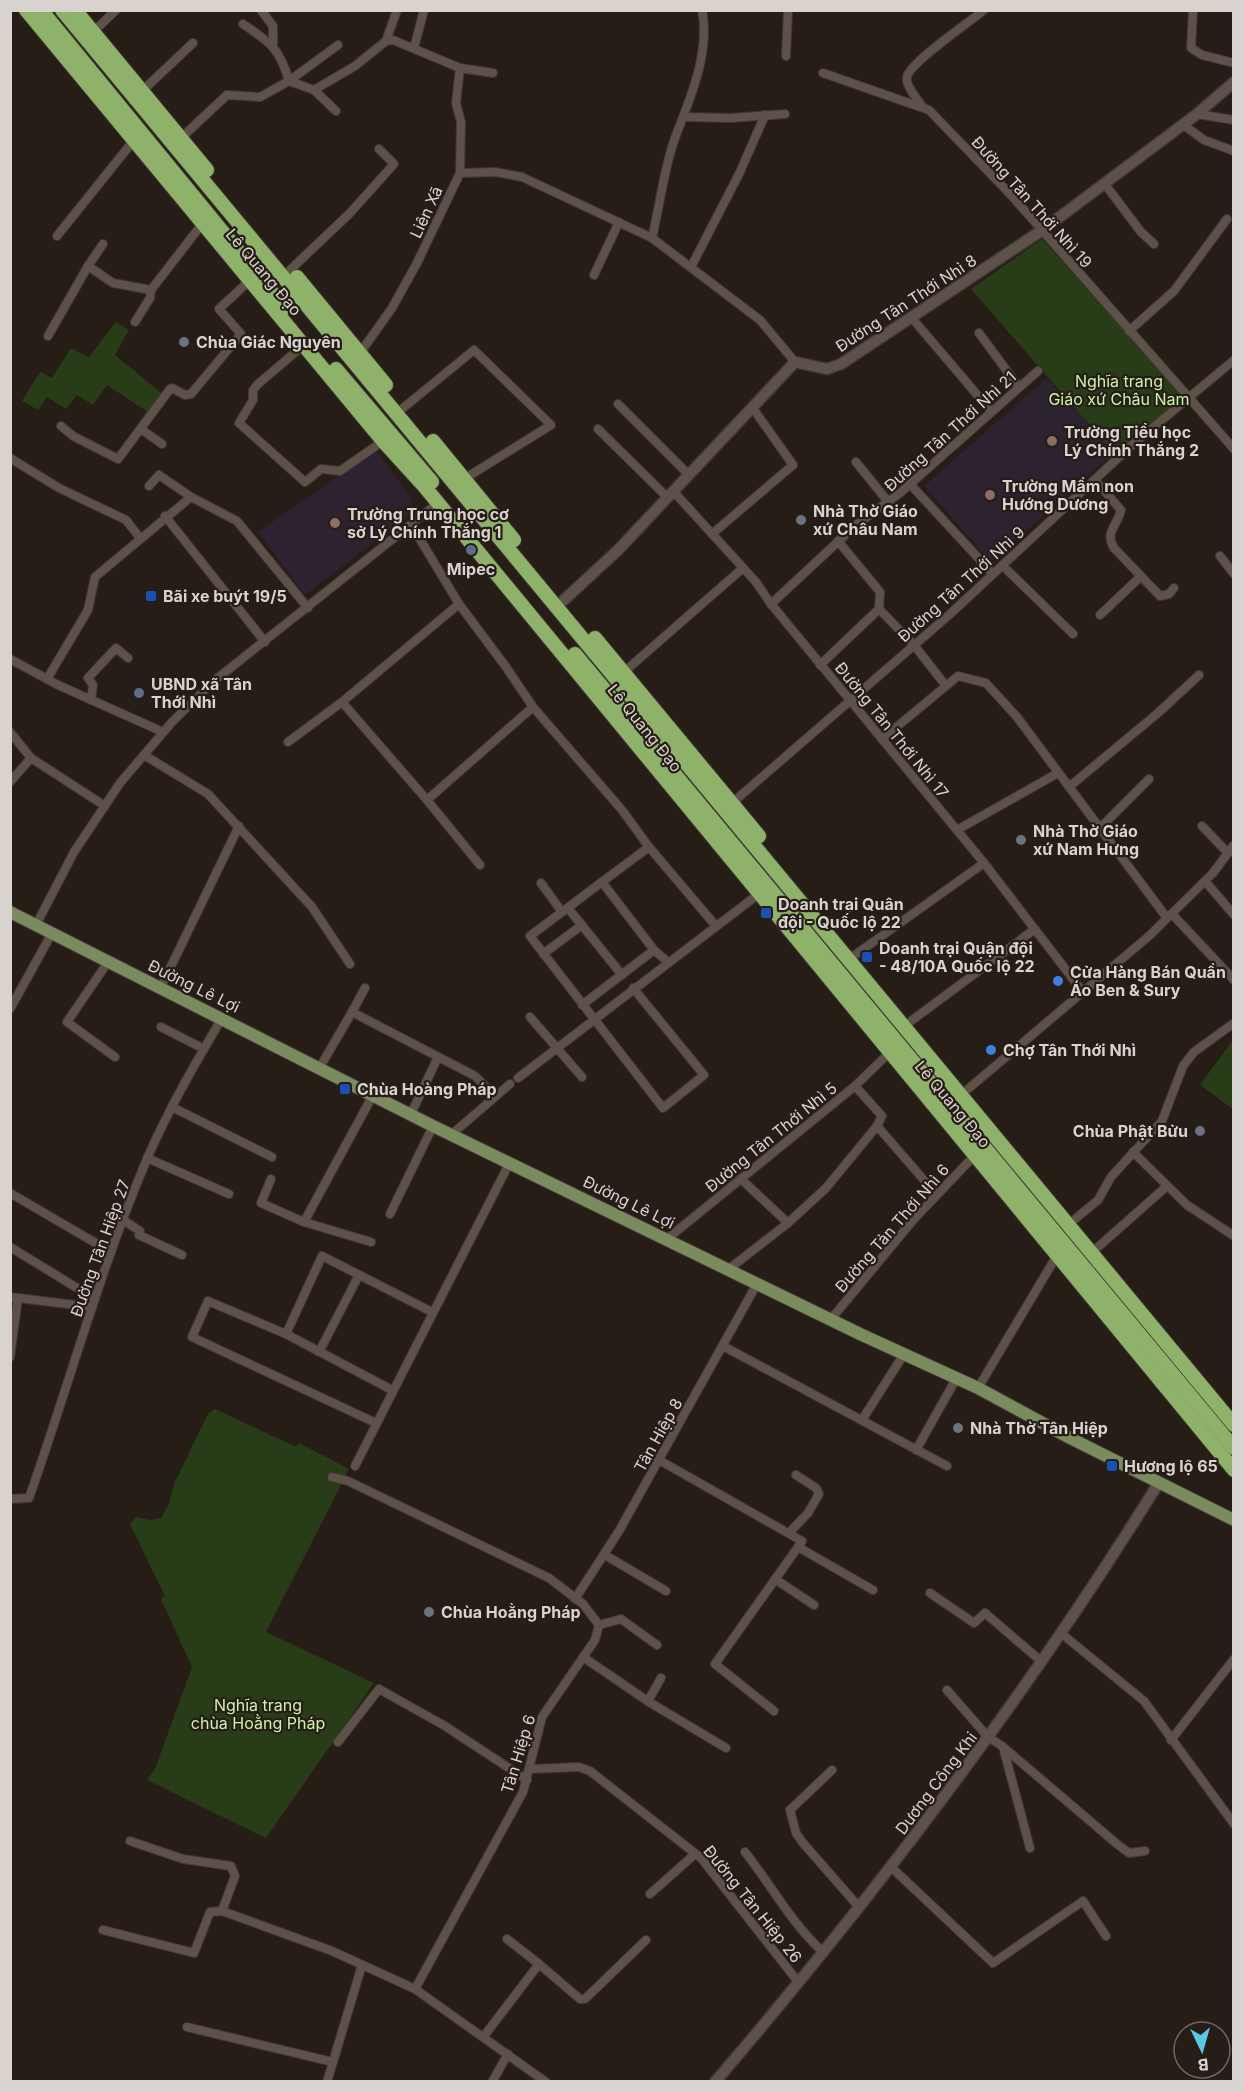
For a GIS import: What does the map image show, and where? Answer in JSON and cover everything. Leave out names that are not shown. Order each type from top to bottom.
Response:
[{"type":"highway","name":"Lê Quang Đạo","points":[[26,10],[249,281],[305,344],[383,441],[442,501]]},
{"type":"highway","name":"Lê Quang Đạo","points":[[41,10],[763,890],[1233,1448]]},
{"type":"highway","name":"Lê Quang Đạo","points":[[62,10],[89,35],[461,482],[1233,1425]]},
{"type":"highway","name":"Lê Quang Đạo","points":[[75,10],[89,35]]},
{"type":"highway","name":"Lê Quang Đạo","points":[[139,95],[181,138],[360,353],[401,410]]},
{"type":"highway","name":"Lê Quang Đạo","points":[[461,482],[624,672],[1233,1411]]},
{"type":"highway","points":[[442,501],[461,482]]},
{"type":"highway","name":"Lê Quang Đạo","points":[[763,890],[889,1053],[1233,1470]]},
{"type":"main road","name":"Đường Lê Lợi","points":[[10,912],[433,1126],[978,1388],[1158,1484],[1233,1520]]},
{"type":"street","points":[[89,35],[116,10]]},
{"type":"street","points":[[261,10],[273,26],[273,44]]},
{"type":"street","points":[[386,41],[397,10]]},
{"type":"street","points":[[414,48],[424,10]]},
{"type":"street","points":[[652,237],[677,131],[685,117],[701,54],[702,10]]},
{"type":"street","points":[[786,56],[788,10]]},
{"type":"street","points":[[922,106],[907,80],[908,74],[928,54],[984,10]]},
{"type":"street","points":[[1193,10],[1191,48],[1202,55],[1233,63]]},
{"type":"street","points":[[243,24],[273,44],[284,62],[289,81]]},
{"type":"street","points":[[314,90],[355,66],[386,41],[393,40],[460,68],[493,73]]},
{"type":"street","points":[[139,95],[193,43]]},
{"type":"street","points":[[181,138],[226,95],[260,97],[289,81],[338,45]]},
{"type":"street","name":"Liên Xã","points":[[360,353],[392,308],[417,263],[460,173],[461,122],[456,103],[460,68]]},
{"type":"street","name":"Đường Tân Thới Nhì 19","points":[[823,73],[922,106],[946,126],[1233,449]]},
{"type":"street","points":[[289,81],[314,90],[336,111]]},
{"type":"street","name":"Đường Tân Thới Nhì 8","points":[[795,362],[831,369],[1041,231],[1197,114],[1233,82]]},
{"type":"street","points":[[685,117],[785,114]]},
{"type":"street","points":[[1197,114],[1233,120]]},
{"type":"street","points":[[692,267],[765,115]]},
{"type":"street","points":[[1182,124],[1202,138],[1233,151]]},
{"type":"street","points":[[57,236],[134,140]]},
{"type":"street","points":[[290,270],[350,213],[394,164],[379,149]]},
{"type":"street","points":[[460,173],[495,172],[522,177],[652,237],[760,320],[795,362],[619,549],[564,600]]},
{"type":"street","points":[[1104,183],[1141,232],[1154,244]]},
{"type":"street","points":[[1129,331],[1174,291],[1227,219]]},
{"type":"street","points":[[594,274],[619,222]]},
{"type":"street","points":[[135,322],[150,298],[151,290],[202,224]]},
{"type":"street","points":[[48,336],[103,244]]},
{"type":"street","points":[[88,266],[113,283],[151,290]]},
{"type":"street","points":[[61,426],[73,436],[118,459],[172,387],[185,395],[191,394],[241,334],[219,309],[249,281]]},
{"type":"street","points":[[911,317],[991,411]]},
{"type":"street","points":[[979,333],[1018,386]]},
{"type":"street","points":[[305,344],[258,384],[253,400],[239,423],[305,482],[321,469],[340,471],[383,441]]},
{"type":"street","points":[[401,410],[474,350],[551,425],[461,482]]},
{"type":"street","name":"Đường Tân Thới Nhì 9","points":[[732,802],[914,645],[1132,445],[1233,360]]},
{"type":"street","name":"Đường Tân Thới Nhì 21","points":[[771,604],[856,525],[889,503],[1018,386],[1038,371]]},
{"type":"street","points":[[618,404],[689,475]]},
{"type":"street","points":[[712,534],[793,465],[752,407]]},
{"type":"street","points":[[141,429],[162,444]]},
{"type":"street","name":"Đường Tân Thới Nhì 17","points":[[598,429],[671,494],[743,568],[984,863],[1083,992]]},
{"type":"street","points":[[10,458],[58,488],[126,520],[140,538]]},
{"type":"street","points":[[856,462],[889,503]]},
{"type":"street","points":[[149,486],[159,475],[191,497],[237,521],[308,608]]},
{"type":"street","points":[[1095,480],[1122,510],[1111,531],[1110,541],[1140,577],[1160,596],[1169,594],[1174,588]]},
{"type":"street","points":[[910,484],[993,574]]},
{"type":"street","points":[[47,679],[88,610],[95,577],[165,516],[191,497]]},
{"type":"street","points":[[36,925],[74,852],[105,806],[163,732],[214,681],[442,501]]},
{"type":"street","points":[[165,516],[265,642]]},
{"type":"street","points":[[412,526],[459,604],[533,707],[715,926]]},
{"type":"street","points":[[820,664],[879,609],[880,592],[838,541]]},
{"type":"street","points":[[1220,556],[1233,574]]},
{"type":"street","points":[[1002,566],[1073,634]]},
{"type":"street","points":[[624,672],[743,568]]},
{"type":"street","points":[[1100,615],[1140,577]]},
{"type":"street","points":[[288,742],[342,702],[459,604]]},
{"type":"street","points":[[879,609],[914,645],[946,686]]},
{"type":"street","points":[[91,700],[93,685],[88,678],[116,648],[128,658]]},
{"type":"street","points":[[10,659],[91,700],[163,732]]},
{"type":"street","points":[[1069,786],[1158,713],[1199,675]]},
{"type":"street","points":[[882,739],[958,676],[986,683],[1017,717],[1169,916],[1233,980]]},
{"type":"street","points":[[342,702],[480,865]]},
{"type":"street","points":[[427,800],[533,707]]},
{"type":"street","points":[[10,732],[31,758],[105,806]]},
{"type":"street","points":[[144,755],[208,794],[312,907],[350,964]]},
{"type":"street","points":[[10,782],[31,758]]},
{"type":"street","points":[[957,831],[1058,773]]},
{"type":"street","points":[[1100,828],[1149,779]]},
{"type":"street","points":[[160,989],[239,826]]},
{"type":"street","points":[[1202,826],[1228,853]]},
{"type":"street","points":[[968,1089],[1169,916],[1205,881],[1233,845]]},
{"type":"street","points":[[633,988],[704,1075],[663,1108],[530,936],[649,847]]},
{"type":"street","points":[[855,955],[984,863]]},
{"type":"street","points":[[1205,881],[1233,915]]},
{"type":"street","points":[[602,882],[654,950],[668,962]]},
{"type":"street","points":[[541,883],[582,925],[622,975]]},
{"type":"street","points":[[518,1078],[763,890]]},
{"type":"street","points":[[543,954],[582,925]]},
{"type":"street","points":[[911,1021],[1035,929]]},
{"type":"street","points":[[10,1009],[52,933]]},
{"type":"street","points":[[582,1005],[654,950]]},
{"type":"street","points":[[108,962],[67,1022],[115,1057]]},
{"type":"street","points":[[320,1067],[365,988]]},
{"type":"street","points":[[352,1012],[475,1076],[495,1096]]},
{"type":"street","points":[[530,1017],[582,1077]]},
{"type":"street","name":"Đường Tân Hiệp 27","points":[[10,1499],[29,1498],[93,1303],[147,1158],[172,1107],[222,1018]]},
{"type":"street","points":[[1076,1220],[1098,1200],[1111,1177],[1162,1121],[1183,1066],[1194,1052],[1233,1023]]},
{"type":"street","points":[[161,1027],[204,1049]]},
{"type":"street","name":"Đường Tân Thới Nhì 5","points":[[667,1239],[855,1086],[889,1053]]},
{"type":"street","points":[[411,1114],[438,1057]]},
{"type":"street","points":[[452,1134],[510,1084]]},
{"type":"street","points":[[729,1269],[788,1223],[826,1188],[878,1126],[882,1116],[855,1086]]},
{"type":"street","points":[[304,1222],[373,1095]]},
{"type":"street","points":[[172,1107],[272,1157]]},
{"type":"street","points":[[390,1214],[433,1126]]},
{"type":"street","points":[[878,1126],[936,1195]]},
{"type":"street","points":[[1133,1152],[1187,1205],[1233,1236]]},
{"type":"street","name":"Đường Tản Thới Nhì 6","points":[[832,1318],[936,1195],[974,1156]]},
{"type":"street","points":[[147,1158],[229,1194]]},
{"type":"street","points":[[355,1466],[510,1162]]},
{"type":"street","points":[[271,1179],[261,1203],[304,1222],[371,1242]]},
{"type":"street","points":[[741,1179],[788,1223]]},
{"type":"street","points":[[1098,1247],[1167,1185]]},
{"type":"street","points":[[10,1193],[111,1252]]},
{"type":"street","points":[[123,1220],[140,1231],[139,1235],[182,1255]]},
{"type":"street","points":[[10,1247],[93,1303]]},
{"type":"street","points":[[286,1334],[322,1256],[432,1312]]},
{"type":"street","points":[[978,1388],[1056,1257]]},
{"type":"street","points":[[319,1352],[359,1275]]},
{"type":"street","name":"Tân Hiệp 8","points":[[575,1599],[605,1555],[758,1282]]},
{"type":"street","points":[[10,1356],[14,1298],[93,1303]]},
{"type":"street","points":[[376,1423],[192,1337],[208,1301],[286,1334],[392,1390]]},
{"type":"street","points":[[723,1346],[948,1466]]},
{"type":"street","points":[[862,1420],[904,1354]]},
{"type":"street","points":[[916,1450],[956,1379]]},
{"type":"street","points":[[659,1460],[802,1541],[715,1664],[774,1711]]},
{"type":"street","points":[[789,1533],[808,1513],[819,1494],[816,1488],[796,1474]]},
{"type":"street","points":[[332,1477],[348,1481],[549,1578],[594,1616],[599,1625],[621,1619],[657,1646]]},
{"type":"street","name":"Dương Công Khi","points":[[715,2082],[799,1983],[940,1805],[1062,1634],[1158,1484]]},
{"type":"street","points":[[798,1547],[873,1590]]},
{"type":"street","points":[[605,1555],[666,1591]]},
{"type":"street","points":[[775,1579],[814,1605]]},
{"type":"street","points":[[930,1593],[974,1623],[985,1612],[1042,1662]]},
{"type":"street","name":"Tân Hiệp 6","points":[[415,1989],[523,1792],[531,1769],[540,1722],[598,1633],[599,1625]]},
{"type":"street","points":[[1062,1634],[1144,1701],[1233,1824]]},
{"type":"street","points":[[583,1657],[648,1701],[726,1748]]},
{"type":"street","points":[[1171,1740],[1233,1659]]},
{"type":"street","points":[[648,1701],[661,1678]]},
{"type":"street","points":[[338,1742],[379,1689],[445,1726],[527,1780]]},
{"type":"street","points":[[947,1690],[988,1737],[1002,1746],[1128,1853],[1145,1851]]},
{"type":"street","points":[[1002,1746],[1030,1848]]},
{"type":"street","name":"Đường Tân Hiệp 26","points":[[531,1769],[579,1767],[590,1771],[695,1854],[722,1883],[799,1983]]},
{"type":"street","points":[[832,1770],[790,1810],[796,1833],[803,1844],[859,1908]]},
{"type":"street","points":[[130,1841],[183,1858],[231,1866],[235,1876],[222,1911]]},
{"type":"street","points":[[746,1852],[764,1876],[782,1908],[824,1952]]},
{"type":"street","points":[[650,1894],[695,1854]]},
{"type":"street","points":[[891,1868],[993,1963],[1083,1901],[1106,1936]]},
{"type":"street","points":[[102,1930],[194,1953],[210,1912],[222,1911],[362,1965],[415,1989],[546,2082]]},
{"type":"street","points":[[507,1939],[580,1999],[585,1998],[646,1941]]},
{"type":"street","points":[[484,2036],[539,1964]]},
{"type":"street","points":[[327,2082],[362,1965]]},
{"type":"street","points":[[187,2027],[333,2062]]},
{"type":"street","points":[[492,2082],[508,2054]]},
{"type":"shaded area","points":[[1047,378],[1114,453],[991,562],[924,486]]},
{"type":"shaded area","name":"Trường Trung học cơ sở Lý Chính Thắng 1","points":[[376,450],[411,498],[411,514],[305,595],[258,532]]},
{"type":"green space","name":"Nghĩa trang Giáo xứ Châu Nam","points":[[1042,239],[1185,396],[1114,453],[971,289]]},
{"type":"green space","points":[[116,322],[129,330],[115,355],[161,393],[148,412],[107,385],[93,405],[77,395],[66,409],[47,397],[38,410],[22,401],[40,372],[52,378],[71,348],[89,357]]},
{"type":"green space","points":[[1233,1040],[1233,1109],[1200,1085]]},
{"type":"green space","name":"Nghĩa trang chùa Hoằng Pháp","points":[[215,1409],[296,1447],[299,1443],[349,1469],[266,1632],[374,1683],[266,1838],[147,1780],[155,1769],[192,1667],[161,1599],[165,1596],[130,1524],[136,1517],[150,1520],[161,1518],[168,1506],[174,1484],[208,1414]]},
{"type":"place","name":"Chùa Giác Nguyên","points":[[184,342]]},
{"type":"place","name":"Trường Tiểu học Lý Chính Thắng 2","points":[[1052,441]]},
{"type":"place","name":"Trường Mầm non Hướng Dương","points":[[990,495]]},
{"type":"place","name":"Nhà Thờ Giáo xứ Châu Nam","points":[[801,520]]},
{"type":"place","name":"Trường Trung học cơ sở Lý Chính Thắng 1","points":[[335,523]]},
{"type":"place","name":"Mipec","points":[[471,550]]},
{"type":"place","name":"Bãi xe buýt 19/5","points":[[151,596]]},
{"type":"place","name":"UBND xã Tân Thới Nhì","points":[[139,693]]},
{"type":"place","name":"Nhà Thờ Giáo xứ Nam Hưng","points":[[1021,840]]},
{"type":"place","name":"Doanh trại Quân đội - Quốc lộ 22","points":[[766,913]]},
{"type":"place","name":"Doanh trại Quận đội - 48/10A Quốc lộ 22","points":[[867,957]]},
{"type":"place","name":"Cửa Hàng Bán Quần Áo Ben & Sury","points":[[1058,981]]},
{"type":"place","name":"Chợ Tân Thới Nhì","points":[[991,1050]]},
{"type":"place","name":"Chùa Hoàng Pháp","points":[[345,1089]]},
{"type":"place","name":"Chùa Phật Bửu","points":[[1200,1131]]},
{"type":"place","name":"Nhà Thờ Tân Hiệp","points":[[958,1428]]},
{"type":"place","name":"Hương lộ 65","points":[[1112,1466]]},
{"type":"place","name":"Chùa Hoằng Pháp","points":[[429,1612]]}]
